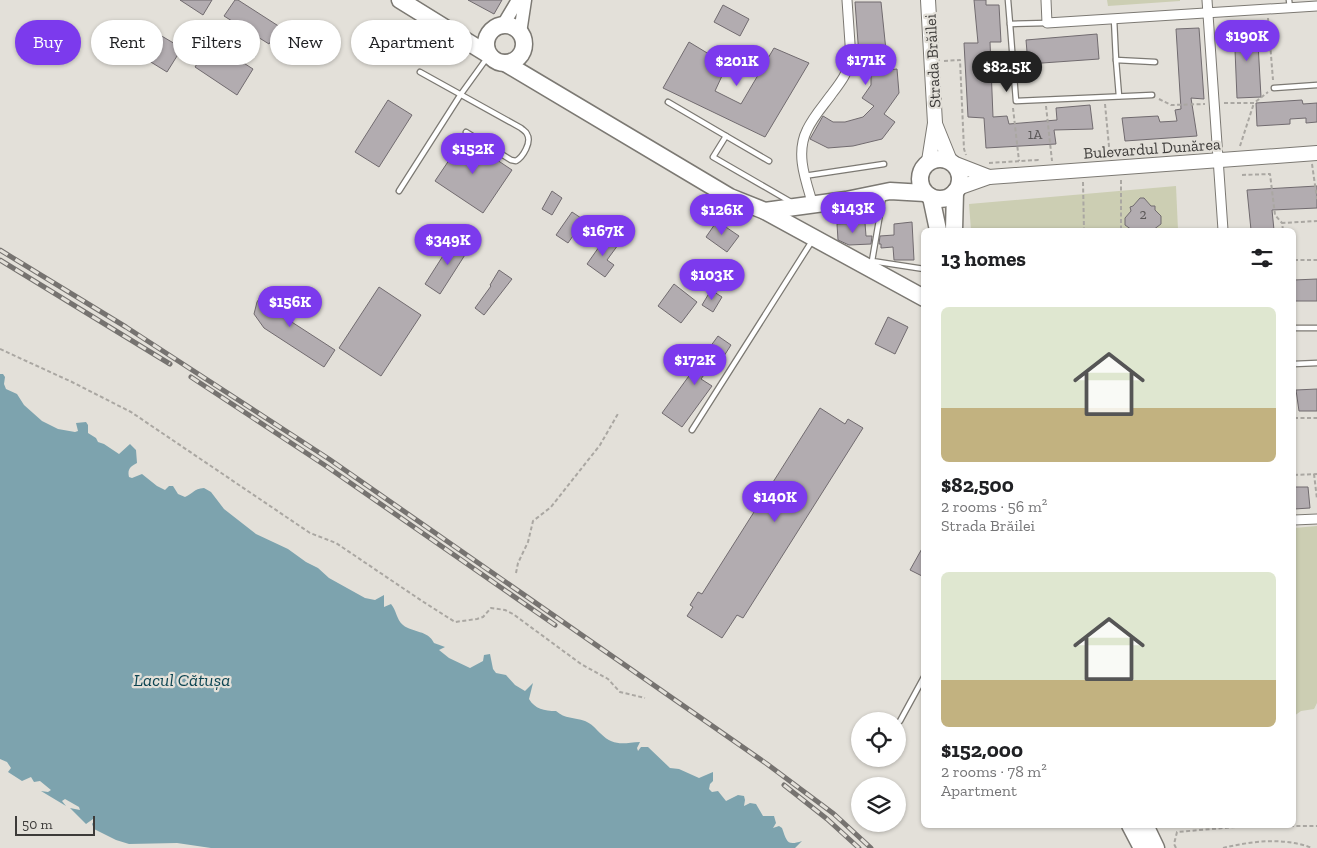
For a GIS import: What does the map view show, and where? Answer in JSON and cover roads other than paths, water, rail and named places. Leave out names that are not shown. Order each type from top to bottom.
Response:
[{"type":"highway","points":[[408,2],[435,20]]},
{"type":"highway","points":[[472,31],[512,27],[522,40],[536,81]]},
{"type":"highway","points":[[489,55],[486,43],[497,28]]},
{"type":"highway","points":[[505,63],[517,58],[522,40]]},
{"type":"highway","points":[[472,44],[495,60],[505,63],[536,81],[730,197],[765,211],[814,238],[869,264],[921,296]]},
{"type":"highway","points":[[887,192],[936,158],[956,160]]},
{"type":"highway","name":"Strada Brăilei","points":[[954,228],[956,190],[960,174],[956,160]]},
{"type":"highway","name":"Strada Brăilei","points":[[926,164],[919,176],[920,186],[928,195],[937,228]]},
{"type":"highway","points":[[765,211],[887,192],[928,195],[943,199],[956,190]]},
{"type":"highway","points":[[1132,828],[1142,848]]},
{"type":"highway","points":[[1146,828],[1156,848]]},
{"type":"main road","name":"Strada Brăilei","points":[[926,164],[935,123],[928,0]]},
{"type":"main road","name":"Strada Brăilei","points":[[935,123],[956,160]]},
{"type":"main road","name":"Bulevardul Dunărea","points":[[956,190],[989,177],[1314,153]]},
{"type":"main road","name":"Bulevardul Dunărea","points":[[956,160],[989,177]]},
{"type":"street","points":[[497,28],[518,0]]},
{"type":"street","points":[[522,40],[525,0]]},
{"type":"street","points":[[806,206],[802,142],[806,130],[840,83],[849,66],[851,58],[847,0]]},
{"type":"street","points":[[1046,0],[1047,23],[1267,9],[1290,4],[1317,7]]},
{"type":"street","points":[[1207,0],[1223,228]]},
{"type":"street","points":[[1296,520],[1317,519]]},
{"type":"lane","points":[[1008,0],[1016,101],[1152,95]]},
{"type":"lane","points":[[1114,19],[1119,96]]},
{"type":"lane","points":[[1010,24],[1047,23]]},
{"type":"lane","points":[[399,191],[461,94],[489,55]]},
{"type":"lane","points":[[1116,60],[1156,62]]},
{"type":"lane","points":[[420,72],[521,128],[528,134],[529,142],[520,159],[516,161],[511,160],[466,132]]},
{"type":"lane","points":[[1274,88],[1317,84]]},
{"type":"lane","points":[[668,102],[769,161]]},
{"type":"lane","points":[[726,136],[713,157],[806,206]]},
{"type":"lane","points":[[804,176],[884,164]]},
{"type":"lane","points":[[887,192],[869,264],[921,269]]},
{"type":"lane","points":[[692,430],[814,238]]},
{"type":"lane","points":[[1296,328],[1317,328]]},
{"type":"lane","points":[[1296,364],[1317,363]]},
{"type":"lane","points":[[905,712],[921,682]]},
{"type":"water","name":"Lacul Cătușa","points":[[0,374],[3,374],[5,377],[4,384],[6,389],[17,394],[24,405],[42,421],[58,429],[75,432],[78,431],[76,423],[86,422],[88,433],[96,438],[98,442],[119,454],[130,444],[136,450],[137,463],[130,468],[129,477],[132,478],[142,474],[165,490],[169,486],[173,486],[178,494],[185,497],[196,490],[204,488],[211,492],[224,509],[256,534],[288,549],[318,568],[329,578],[365,598],[375,600],[384,595],[384,607],[391,604],[403,625],[428,636],[434,643],[445,647],[439,650],[449,658],[470,668],[483,661],[484,655],[490,654],[493,669],[496,673],[506,675],[515,685],[525,691],[533,683],[529,699],[537,707],[585,721],[614,742],[640,742],[637,748],[638,751],[641,747],[648,747],[670,768],[679,769],[699,778],[713,772],[713,781],[709,789],[712,792],[718,791],[726,801],[738,795],[744,796],[744,806],[750,803],[756,804],[763,816],[774,816],[776,823],[773,828],[779,826],[782,828],[788,842],[802,841],[795,848],[211,848],[177,843],[129,844],[94,829],[93,819],[86,824],[70,808],[80,810],[79,807],[65,799],[62,801],[66,806],[41,791],[48,792],[51,790],[40,781],[34,782],[31,777],[22,781],[8,772],[11,768],[7,762],[0,759]]},
{"type":"railway","points":[[0,250],[126,327],[329,459],[767,764],[834,814],[871,848]]},
{"type":"railway","points":[[0,260],[170,364]]},
{"type":"railway","points":[[191,377],[326,466],[555,625]]},
{"type":"railway","points":[[784,785],[827,819],[859,848]]}]
